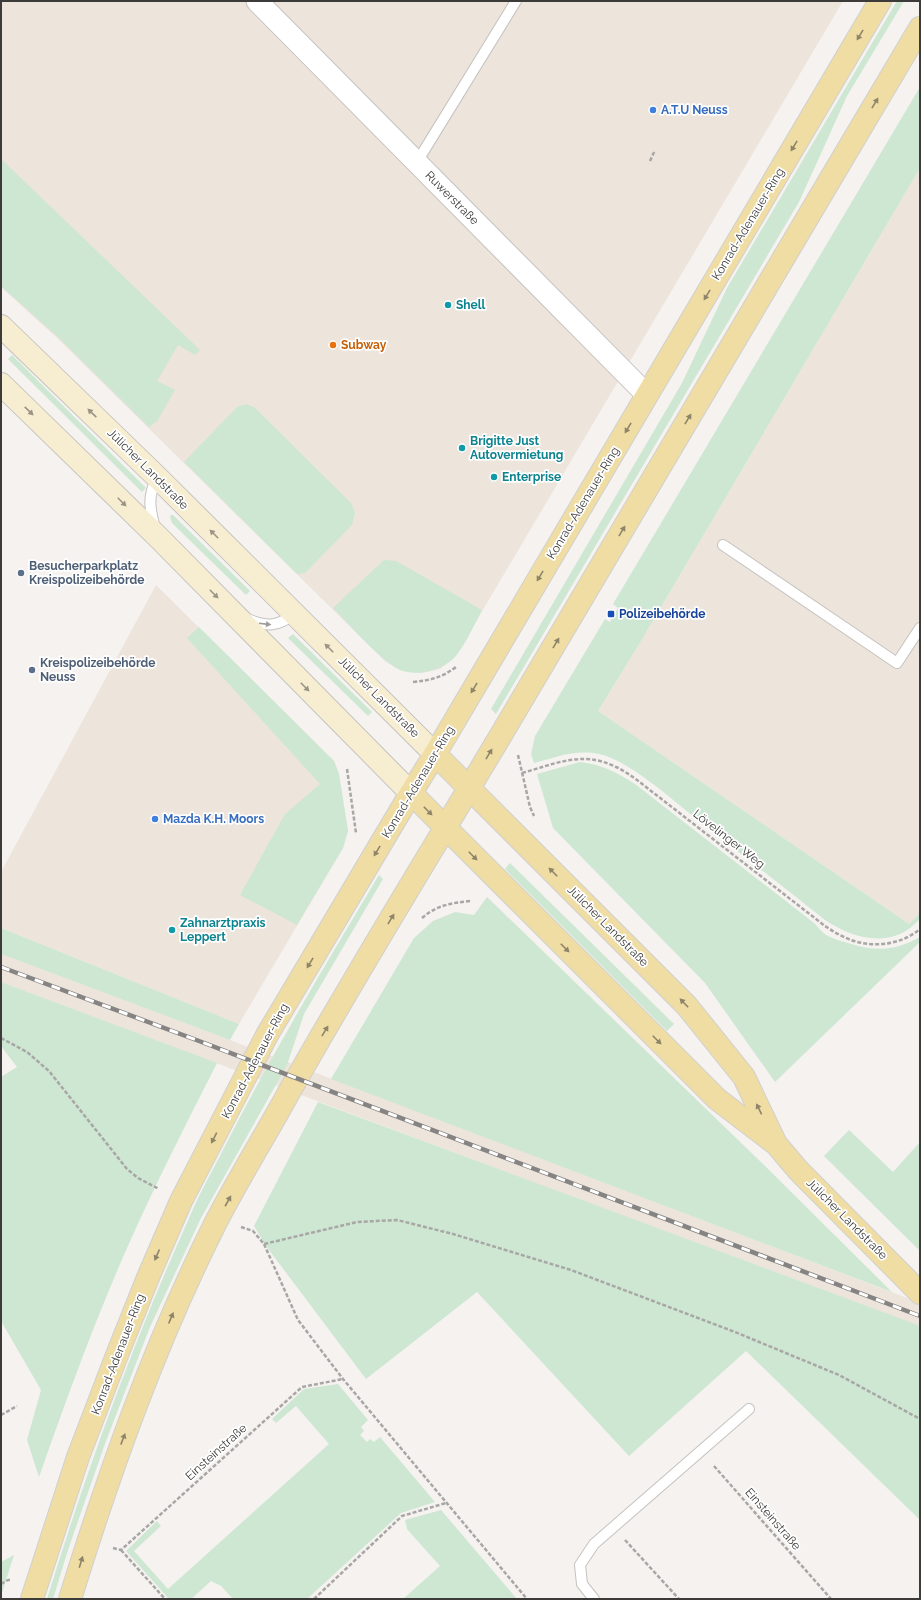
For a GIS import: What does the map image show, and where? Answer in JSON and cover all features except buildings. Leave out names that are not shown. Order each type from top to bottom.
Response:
[{"type":"main road","name":"Konrad-Adenauer-Ring","points":[[32,1599],[84,1442],[149,1275],[181,1201],[267,1035],[435,754],[880,1]]},
{"type":"main road","points":[[70,1599],[117,1454],[151,1365],[184,1290],[218,1219],[305,1064],[920,28]]},
{"type":"main road","name":"Jülicher Landstraße","points":[[1,326],[157,477],[687,1006],[744,1077],[776,1144]]},
{"type":"main road","name":"Jülicher Landstraße","points":[[1,384],[158,538],[445,828],[717,1099],[776,1144],[798,1170],[920,1293]]},
{"type":"street","name":"Ruwerstraße","points":[[257,1],[647,395]]},
{"type":"lane","points":[[417,162],[516,1]]},
{"type":"lane","points":[[157,477],[150,490],[149,501],[158,538]]},
{"type":"lane","points":[[723,545],[897,663],[920,628]]},
{"type":"lane","points":[[234,615],[261,624],[273,625],[283,622],[295,614]]},
{"type":"lane","points":[[594,1599],[582,1584],[580,1565],[594,1544],[749,1409]]},
{"type":"path","points":[[650,161],[655,150]]},
{"type":"path","points":[[413,682],[430,681],[445,675]]},
{"type":"path","name":"Lövelinger Weg","points":[[522,773],[568,760],[581,758],[597,760],[616,766],[637,780],[825,926],[845,938],[873,944],[886,943],[900,941],[920,929]]},
{"type":"path","points":[[418,921],[431,910],[449,903],[471,901]]},
{"type":"path","points":[[1,1038],[27,1052],[49,1071],[127,1169],[138,1178],[181,1201]]},
{"type":"path","points":[[218,1219],[253,1231],[264,1244],[298,1320],[337,1372],[527,1599]]},
{"type":"path","points":[[264,1244],[357,1222],[397,1220],[453,1234],[571,1270],[735,1332],[838,1375],[920,1419]]},
{"type":"path","name":"Einsteinstraße","points":[[121,1550],[302,1387],[343,1379]]},
{"type":"path","points":[[1,1415],[17,1406]]},
{"type":"path","name":"Einsteinstraße","points":[[701,1451],[831,1599]]},
{"type":"path","points":[[314,1599],[402,1516],[446,1503]]},
{"type":"path","points":[[614,1527],[679,1599]]},
{"type":"path","points":[[108,1547],[121,1550],[165,1599]]},
{"type":"path","points":[[1,1584],[8,1580],[13,1581]]},
{"type":"shaded area","points":[[1,1],[843,1],[455,657],[440,669],[422,673],[403,671],[386,662],[58,339],[1,287]]},
{"type":"shaded area","points":[[920,168],[920,913],[909,924],[598,711],[641,641]]},
{"type":"shaded area","points":[[156,585],[334,761],[339,774],[348,831],[343,848],[239,1024],[1,928],[1,872]]},
{"type":"shaded area","points":[[1,954],[920,1303],[920,1326],[1,982]]},
{"type":"green space","points":[[897,1],[904,1],[847,96],[799,202],[496,714],[491,709],[682,383],[727,288]]},
{"type":"green space","points":[[920,87],[920,168],[641,641],[598,711],[909,924],[920,913],[920,919],[903,933],[890,937],[870,938],[842,930],[825,920],[661,790],[623,764],[599,754],[582,752],[566,754],[534,763],[531,754],[535,736],[605,619],[610,622],[618,608],[613,604]]},
{"type":"green space","points":[[1,159],[200,350],[195,355],[178,345],[157,381],[175,390],[157,421],[149,427],[58,337],[1,286]]},
{"type":"green space","points":[[12,355],[146,488],[142,492],[8,359]]},
{"type":"green space","points":[[246,404],[254,407],[351,503],[355,513],[352,525],[305,573],[297,574],[184,462],[237,407]]},
{"type":"green space","points":[[173,515],[250,591],[246,595],[172,523],[170,517]]},
{"type":"green space","points":[[384,560],[396,561],[482,610],[458,654],[443,666],[430,671],[417,673],[403,671],[395,667],[377,653],[333,608]]},
{"type":"green space","points":[[199,627],[334,761],[339,774],[348,831],[343,848],[297,925],[240,895],[285,814],[320,784],[187,638]]},
{"type":"green space","points":[[293,634],[372,712],[368,716],[288,638]]},
{"type":"green space","points":[[580,762],[596,765],[609,770],[635,784],[814,923],[828,936],[858,946],[876,949],[885,949],[902,945],[920,937],[920,942],[775,1082],[705,983],[553,828],[537,774]]},
{"type":"green space","points":[[510,863],[674,1024],[667,1031],[505,869]]},
{"type":"green space","points":[[379,875],[383,879],[304,1014],[287,1065],[201,1218],[150,1327],[106,1441],[68,1550],[53,1599],[47,1599],[78,1502],[112,1405],[169,1263],[194,1207],[242,1113],[280,1044]]},
{"type":"green space","points":[[487,897],[765,1166],[892,1292],[331,1079],[414,938],[433,921],[455,912],[474,915]]},
{"type":"green space","points":[[1,928],[239,1024],[230,1040],[1,954]]},
{"type":"green space","points":[[1,982],[217,1063],[182,1132],[115,1276],[81,1362],[39,1477],[27,1440],[41,1390],[1,1321],[1,1077],[17,1067],[1,1046]]},
{"type":"green space","points":[[318,1102],[918,1325],[920,1327],[920,1520],[746,1351],[629,1456],[477,1292],[366,1379],[266,1246],[254,1226]]},
{"type":"green space","points":[[849,1130],[893,1172],[920,1142],[920,1251],[824,1156]]},
{"type":"green space","points":[[338,1384],[368,1420],[361,1427],[364,1431],[360,1435],[367,1442],[370,1439],[374,1442],[380,1437],[435,1502],[401,1513],[307,1599],[233,1599],[221,1586],[211,1581],[191,1599],[169,1599],[126,1551],[157,1521],[161,1526],[134,1551],[168,1589],[329,1444],[296,1406],[276,1423],[272,1419],[304,1389]]},
{"type":"green space","points":[[441,1510],[517,1599],[403,1599],[440,1566],[407,1529],[405,1520]]},
{"type":"green space","points":[[14,1555],[1,1596],[1,1562]]},
{"type":"railway","points":[[1,967],[920,1316]]},
{"type":"place","name":"A.T.U Neuss","points":[[653,110]]},
{"type":"place","name":"Shell","points":[[448,305]]},
{"type":"place","name":"Subway","points":[[333,345]]},
{"type":"place","name":"Brigitte Just Autovermietung","points":[[462,448]]},
{"type":"place","name":"Enterprise","points":[[494,477]]},
{"type":"place","name":"Besucherparkplatz Kreispolizeibehörde","points":[[21,573]]},
{"type":"place","name":"Polizeibehörde","points":[[611,614]]},
{"type":"place","name":"Kreispolizeibehörde Neuss","points":[[32,670]]},
{"type":"place","name":"Mazda K.H. Moors","points":[[155,819]]},
{"type":"place","name":"Zahnarztpraxis Leppert","points":[[172,930]]}]
